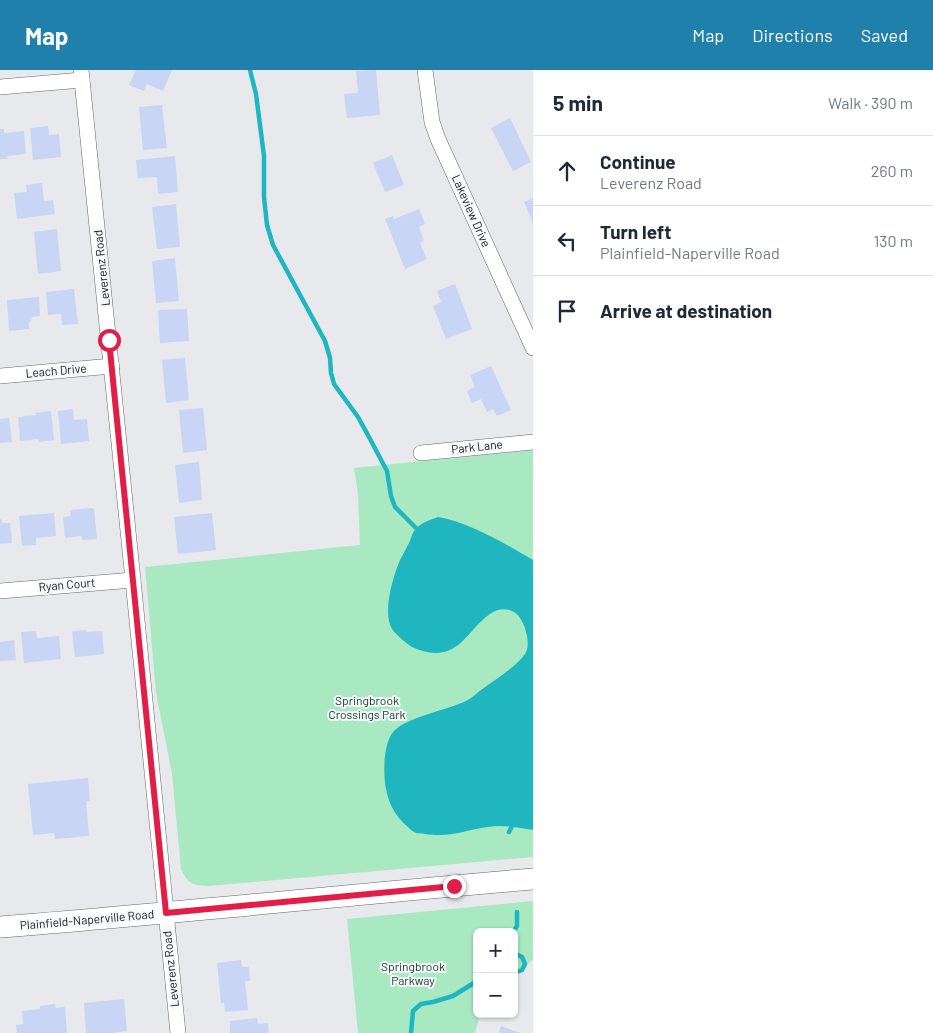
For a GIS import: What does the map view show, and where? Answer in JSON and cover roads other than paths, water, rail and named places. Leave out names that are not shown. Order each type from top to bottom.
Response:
[{"type":"main road","name":"Plainfield-Naperville Road","points":[[0,927],[533,879]]},
{"type":"street","name":"Lakeview Drive","points":[[425,70],[432,122],[438,139],[533,348]]},
{"type":"street","points":[[0,87],[82,75]]},
{"type":"street","name":"Leverenz Road","points":[[82,75],[178,1033]]},
{"type":"street","name":"Leach Drive","points":[[0,376],[112,366]]},
{"type":"street","name":"Park Lane","points":[[421,453],[533,442]]},
{"type":"street","name":"Ryan Court","points":[[0,591],[133,580]]},
{"type":"water","points":[[438,517],[474,529],[533,560],[533,830],[499,826],[442,835],[417,833],[413,832],[397,815],[387,795],[384,776],[385,759],[390,736],[394,731],[408,722],[468,700],[516,664],[525,654],[527,648],[526,631],[520,618],[512,611],[503,609],[487,616],[466,638],[452,649],[437,653],[422,651],[412,647],[392,629],[389,622],[388,604],[394,576],[400,560],[417,528],[425,522]]},
{"type":"waterway","points":[[250,70],[256,94],[264,156],[264,197],[267,225],[273,245],[325,341],[334,384],[358,417],[387,471],[391,496],[395,507],[416,528]]},
{"type":"waterway","points":[[509,832],[512,826]]},
{"type":"waterway","points":[[516,928],[517,912]]},
{"type":"waterway","points":[[518,955],[522,957],[525,964],[522,970],[518,972]]},
{"type":"waterway","points":[[411,1033],[413,1011],[421,1004],[453,996],[473,984]]},
{"type":"park label","name":"Springbrook Crossings Park","points":[[367,708]]},
{"type":"park label","name":"Springbrook Parkway","points":[[413,974]]}]
